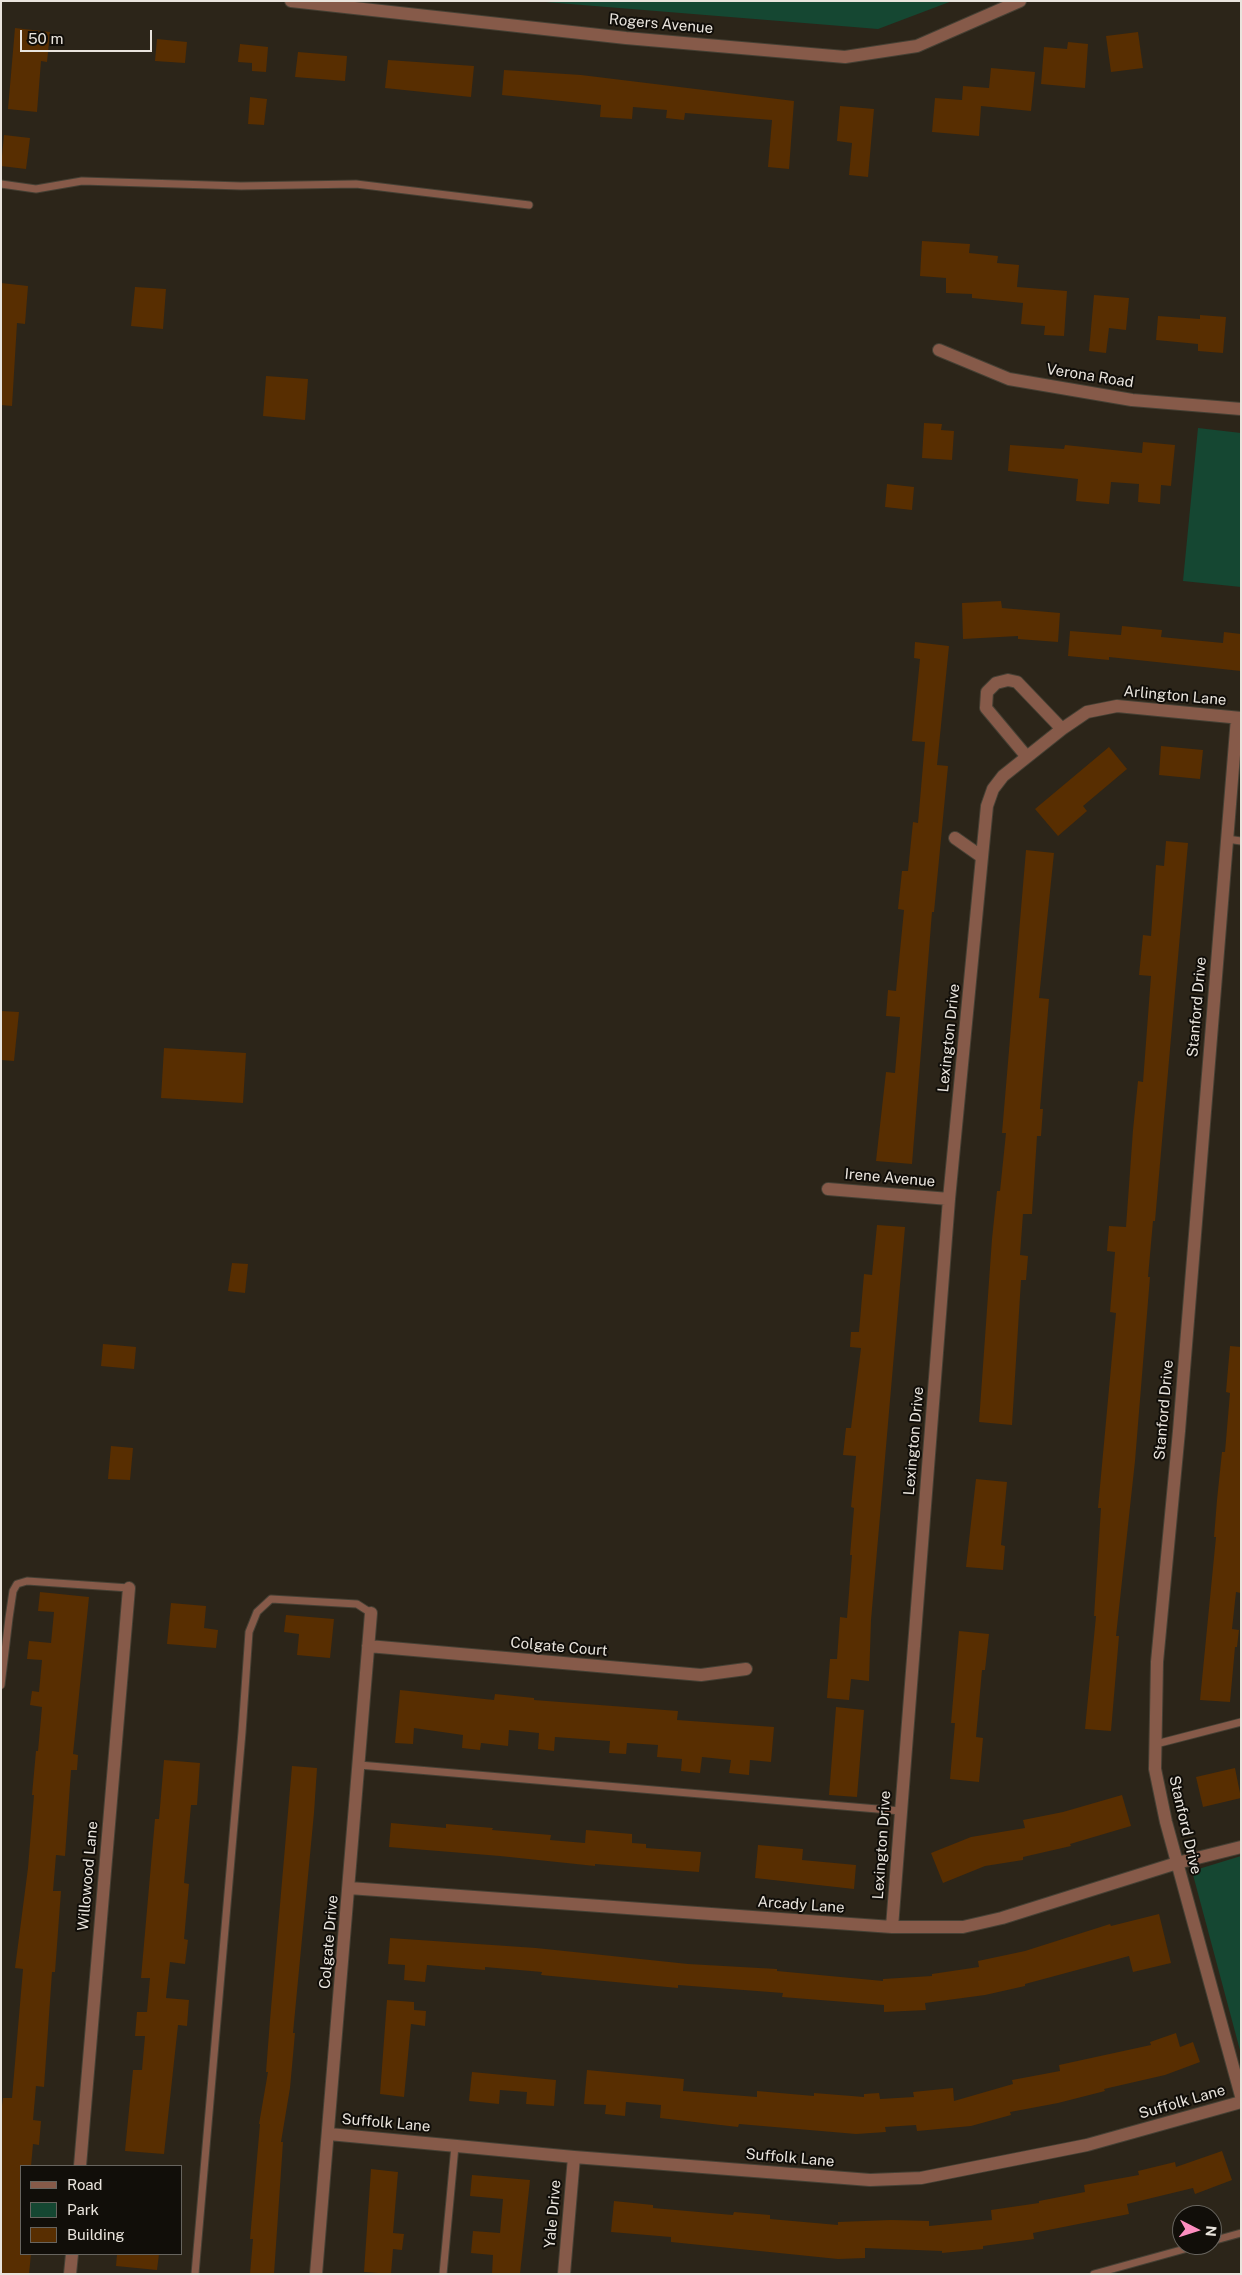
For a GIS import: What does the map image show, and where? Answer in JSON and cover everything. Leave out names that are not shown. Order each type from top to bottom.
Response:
[{"type":"street","name":"Rogers Avenue","points":[[291,1],[626,38],[845,57],[917,46],[1020,1]]},
{"type":"street","name":"Verona Road","points":[[939,350],[1009,379],[1132,400],[1241,409]]},
{"type":"street","points":[[1027,757],[986,708],[987,692],[996,683],[1008,680],[1017,682],[1062,729]]},
{"type":"street","name":"Arlington Lane","points":[[972,958],[987,806],[993,790],[1003,776],[1062,729],[1087,712],[1117,706],[1239,718]]},
{"type":"street","name":"Stanford Drive","points":[[1239,718],[1227,839],[1179,1431],[1157,1662],[1156,1768],[1160,1794],[1177,1863],[1241,2096]]},
{"type":"street","points":[[955,838],[982,857]]},
{"type":"street","name":"Lexington Drive","points":[[892,1927],[949,1199],[972,958]]},
{"type":"street","name":"Irene Avenue","points":[[828,1189],[949,1199]]},
{"type":"street","name":"Willowood Lane","points":[[80,2165],[129,1588]]},
{"type":"street","name":"Colgate Drive","points":[[316,2274],[350,1888],[371,1613]]},
{"type":"street","name":"Colgate Court","points":[[368,1646],[701,1676],[746,1669]]},
{"type":"street","name":"Arcady Lane","points":[[350,1888],[892,1927],[971,1925],[1002,1918],[1177,1863],[1241,1847]]},
{"type":"street","name":"Suffolk Lane","points":[[328,2134],[574,2157],[823,2178],[870,2180],[921,2178],[1088,2145],[1241,2102]]},
{"type":"street","name":"Yale Drive","points":[[564,2274],[574,2157]]},
{"type":"street","points":[[70,2274],[72,2255]]},
{"type":"lane","points":[[1,184],[36,189],[82,181],[241,186],[356,184],[529,205]]},
{"type":"lane","points":[[1227,839],[1241,840]]},
{"type":"lane","points":[[1,1685],[13,1591],[18,1584],[28,1581],[129,1588]]},
{"type":"lane","points":[[194,2274],[242,1742],[249,1632],[257,1612],[271,1599],[357,1604],[371,1613]]},
{"type":"lane","points":[[1156,1744],[1241,1722]]},
{"type":"lane","points":[[359,1765],[901,1811]]},
{"type":"lane","points":[[443,2274],[455,2146]]},
{"type":"lane","points":[[1222,2238],[1241,2233]]},
{"type":"lane","points":[[1094,2274],[1172,2252]]},
{"type":"green space","points":[[533,1],[952,1],[878,29]]},
{"type":"green space","points":[[1198,428],[1241,433],[1241,587],[1183,581]]},
{"type":"green space","points":[[1241,1856],[1241,2054],[1192,1871]]},
{"type":"building","points":[[15,28],[50,32],[47,62],[41,61],[37,112],[8,109]]},
{"type":"building","points":[[1138,32],[1143,68],[1111,72],[1106,36]]},
{"type":"building","points":[[157,39],[187,42],[185,63],[155,61]]},
{"type":"building","points":[[1068,42],[1088,44],[1085,88],[1041,84],[1044,47],[1067,49]]},
{"type":"building","points":[[240,44],[268,47],[266,72],[252,71],[252,63],[238,62]]},
{"type":"building","points":[[298,52],[347,56],[345,81],[295,77]]},
{"type":"building","points":[[388,60],[474,66],[471,97],[385,88]]},
{"type":"building","points":[[991,68],[1035,72],[1031,111],[981,106],[979,136],[932,132],[935,98],[962,100],[963,86],[989,88]]},
{"type":"building","points":[[504,70],[581,75],[794,101],[789,169],[768,167],[772,120],[685,113],[684,120],[666,118],[667,110],[633,107],[632,119],[600,117],[601,105],[502,95]]},
{"type":"building","points":[[250,97],[267,99],[264,125],[248,124]]},
{"type":"building","points":[[840,106],[874,109],[868,177],[849,175],[852,143],[837,141]]},
{"type":"building","points":[[4,135],[30,138],[26,169],[1,166]]},
{"type":"building","points":[[922,241],[970,244],[969,253],[998,256],[997,263],[1019,265],[1017,287],[1067,291],[1064,336],[1044,335],[1045,326],[1021,324],[1023,303],[972,298],[972,294],[946,293],[946,278],[920,276]]},
{"type":"building","points":[[1,283],[28,286],[25,324],[17,323],[12,406],[1,405]]},
{"type":"building","points":[[135,287],[166,289],[163,329],[131,326]]},
{"type":"building","points":[[1094,295],[1129,298],[1126,330],[1109,328],[1106,353],[1089,351]]},
{"type":"building","points":[[1200,315],[1226,317],[1223,353],[1198,351],[1198,344],[1156,340],[1158,316],[1200,319]]},
{"type":"building","points":[[266,376],[308,379],[305,420],[263,416]]},
{"type":"building","points":[[924,423],[942,424],[941,430],[954,431],[952,460],[922,458]]},
{"type":"building","points":[[1143,442],[1175,445],[1171,486],[1161,485],[1160,504],[1138,502],[1139,484],[1111,482],[1109,504],[1076,501],[1078,479],[1008,471],[1010,445],[1064,449],[1065,445],[1142,453]]},
{"type":"building","points":[[887,484],[914,487],[912,510],[885,507]]},
{"type":"building","points":[[1001,601],[1002,608],[1060,613],[1058,642],[1018,639],[1018,636],[963,639],[962,603]]},
{"type":"building","points":[[1122,626],[1162,630],[1161,637],[1223,643],[1224,632],[1241,634],[1241,671],[1109,657],[1109,660],[1068,656],[1070,631],[1121,635]]},
{"type":"building","points":[[915,642],[949,646],[937,765],[948,766],[934,912],[932,912],[912,1164],[876,1161],[886,1072],[895,1073],[900,1017],[886,1016],[888,990],[896,991],[904,910],[898,909],[902,871],[908,871],[913,822],[918,823],[925,742],[912,741],[920,659],[914,658]]},
{"type":"building","points":[[1161,746],[1203,750],[1200,779],[1159,775]]},
{"type":"building","points":[[1109,747],[1127,769],[1083,806],[1087,811],[1058,836],[1035,809]]},
{"type":"building","points":[[1166,841],[1188,843],[1155,1221],[1153,1221],[1148,1277],[1150,1277],[1135,1461],[1116,1636],[1119,1636],[1111,1731],[1085,1729],[1096,1616],[1094,1616],[1101,1508],[1098,1508],[1116,1313],[1110,1312],[1115,1252],[1107,1251],[1109,1226],[1126,1227],[1133,1130],[1138,1081],[1143,1082],[1151,976],[1139,975],[1143,935],[1151,936],[1156,865],[1164,866]]},
{"type":"building","points":[[1026,850],[1054,853],[1039,998],[1049,999],[1040,1109],[1043,1109],[1041,1136],[1037,1136],[1032,1214],[1023,1214],[1020,1255],[1028,1256],[1026,1280],[1021,1280],[1012,1425],[979,1422],[992,1239],[997,1191],[1000,1191],[1006,1133],[1002,1133]]},
{"type":"building","points":[[1,1011],[19,1012],[14,1061],[1,1060]]},
{"type":"building","points":[[164,1048],[246,1053],[243,1103],[161,1098]]},
{"type":"building","points":[[877,1225],[905,1227],[871,1620],[869,1681],[851,1679],[849,1700],[827,1698],[830,1659],[837,1659],[840,1617],[847,1618],[852,1555],[850,1555],[854,1508],[851,1507],[856,1456],[843,1455],[846,1428],[851,1428],[861,1348],[850,1347],[851,1332],[859,1332],[864,1274],[872,1275]]},
{"type":"building","points":[[232,1263],[248,1264],[245,1293],[228,1291]]},
{"type":"building","points":[[103,1344],[136,1347],[134,1369],[101,1366]]},
{"type":"building","points":[[1230,1346],[1241,1347],[1241,1593],[1236,1592],[1232,1629],[1239,1630],[1237,1647],[1235,1647],[1230,1702],[1200,1700],[1216,1537],[1214,1537],[1217,1500],[1222,1452],[1225,1452],[1230,1393],[1226,1392]]},
{"type":"building","points":[[111,1446],[133,1448],[130,1480],[108,1479]]},
{"type":"building","points":[[976,1479],[1007,1482],[1001,1545],[1005,1546],[1003,1570],[966,1567]]},
{"type":"building","points":[[40,1592],[89,1597],[73,1754],[78,1755],[77,1770],[71,1770],[65,1856],[56,1855],[53,1891],[61,1891],[55,1972],[52,1972],[44,2087],[36,2086],[33,2120],[41,2121],[39,2145],[33,2144],[31,2165],[20,2165],[20,2255],[31,2255],[29,2274],[1,2274],[1,2113],[3,2098],[12,2098],[23,1969],[15,1968],[28,1868],[34,1795],[32,1795],[42,1707],[30,1705],[32,1691],[39,1692],[42,1660],[27,1659],[29,1641],[51,1643],[54,1612],[38,1611]]},
{"type":"building","points":[[171,1603],[206,1606],[204,1628],[218,1630],[216,1648],[167,1644]]},
{"type":"building","points":[[286,1615],[334,1619],[330,1658],[297,1655],[299,1634],[284,1632]]},
{"type":"building","points":[[959,1631],[989,1634],[985,1670],[982,1670],[976,1737],[983,1738],[979,1782],[950,1779],[955,1723],[951,1723]]},
{"type":"building","points":[[400,1690],[494,1700],[495,1694],[534,1698],[534,1700],[678,1711],[677,1720],[774,1727],[771,1762],[750,1760],[749,1775],[729,1773],[731,1760],[702,1757],[700,1773],[681,1771],[682,1759],[657,1757],[658,1745],[627,1743],[626,1754],[609,1753],[610,1741],[555,1737],[554,1751],[538,1749],[539,1733],[509,1730],[508,1746],[481,1743],[480,1750],[462,1748],[463,1735],[414,1728],[413,1744],[395,1743]]},
{"type":"building","points":[[836,1707],[864,1710],[857,1797],[829,1795]]},
{"type":"building","points":[[164,1760],[200,1763],[197,1805],[191,1805],[184,1883],[189,1884],[184,1939],[188,1940],[185,1964],[170,1962],[166,1998],[189,2000],[187,2026],[178,2025],[164,2154],[125,2151],[133,2070],[142,2070],[145,2036],[135,2036],[137,2012],[147,2012],[150,1978],[141,1978],[155,1819],[159,1819]]},
{"type":"building","points":[[292,1766],[317,1768],[314,1813],[293,2033],[295,2033],[290,2088],[281,2142],[283,2142],[274,2274],[250,2274],[253,2239],[250,2239],[259,2124],[268,2072],[266,2072],[270,2020]]},
{"type":"building","points":[[1235,1768],[1241,1798],[1203,1807],[1196,1777]]},
{"type":"building","points":[[1122,1795],[1131,1826],[1070,1844],[1071,1846],[1023,1857],[1023,1860],[985,1866],[943,1883],[931,1853],[971,1837],[1025,1828],[1023,1820],[1063,1812]]},
{"type":"building","points":[[391,1823],[446,1828],[446,1824],[493,1828],[492,1830],[551,1835],[550,1840],[585,1843],[586,1830],[632,1834],[632,1843],[646,1844],[646,1848],[701,1852],[699,1872],[595,1864],[595,1866],[389,1847]]},
{"type":"building","points":[[758,1845],[803,1849],[802,1860],[856,1865],[854,1889],[755,1878]]},
{"type":"building","points":[[1159,1914],[1171,1963],[1133,1972],[1129,1956],[1025,1984],[1025,1986],[985,1995],[925,2003],[926,2010],[884,2012],[884,2005],[782,1997],[783,1993],[678,1985],[678,1988],[541,1975],[542,1972],[485,1967],[485,1970],[427,1965],[425,1982],[404,1980],[405,1965],[388,1964],[390,1938],[536,1948],[688,1964],[777,1969],[777,1971],[883,1981],[883,1979],[932,1976],[932,1974],[979,1967],[978,1961],[1025,1951],[1110,1924],[1111,1926]]},
{"type":"building","points":[[387,2000],[414,2002],[414,2010],[426,2011],[425,2026],[411,2024],[404,2097],[380,2094]]},
{"type":"building","points":[[1176,2033],[1180,2047],[1193,2042],[1200,2062],[1165,2075],[1104,2089],[1105,2091],[1058,2103],[1010,2112],[1011,2115],[971,2126],[917,2131],[916,2125],[885,2127],[886,2132],[856,2134],[739,2124],[738,2127],[660,2118],[661,2105],[626,2102],[625,2116],[605,2114],[606,2105],[584,2104],[587,2070],[684,2079],[683,2091],[757,2097],[757,2091],[814,2096],[814,2093],[864,2097],[864,2094],[879,2093],[880,2099],[914,2097],[913,2092],[953,2088],[954,2101],[1013,2084],[1012,2080],[1060,2071],[1059,2065],[1151,2045],[1150,2042]]},
{"type":"building","points":[[472,2072],[556,2080],[554,2106],[526,2104],[527,2092],[500,2090],[499,2104],[469,2101]]},
{"type":"building","points":[[1222,2151],[1232,2180],[1195,2194],[1193,2188],[1127,2204],[1129,2214],[1033,2233],[1034,2239],[983,2246],[983,2249],[942,2253],[942,2251],[865,2248],[865,2258],[838,2259],[671,2242],[671,2237],[611,2232],[614,2201],[653,2205],[653,2208],[733,2215],[734,2212],[770,2215],[770,2219],[838,2225],[838,2222],[891,2220],[929,2221],[929,2226],[992,2220],[991,2210],[1039,2203],[1039,2201],[1085,2192],[1084,2185],[1139,2175],[1138,2171],[1175,2162],[1176,2167]]},
{"type":"building","points":[[371,2169],[398,2172],[393,2233],[404,2234],[402,2250],[393,2249],[391,2274],[364,2272]]},
{"type":"building","points":[[472,2175],[530,2180],[520,2274],[492,2274],[493,2255],[471,2253],[473,2231],[500,2233],[503,2199],[470,2196]]},
{"type":"building","points":[[117,2255],[159,2255],[157,2270],[116,2266]]}]
